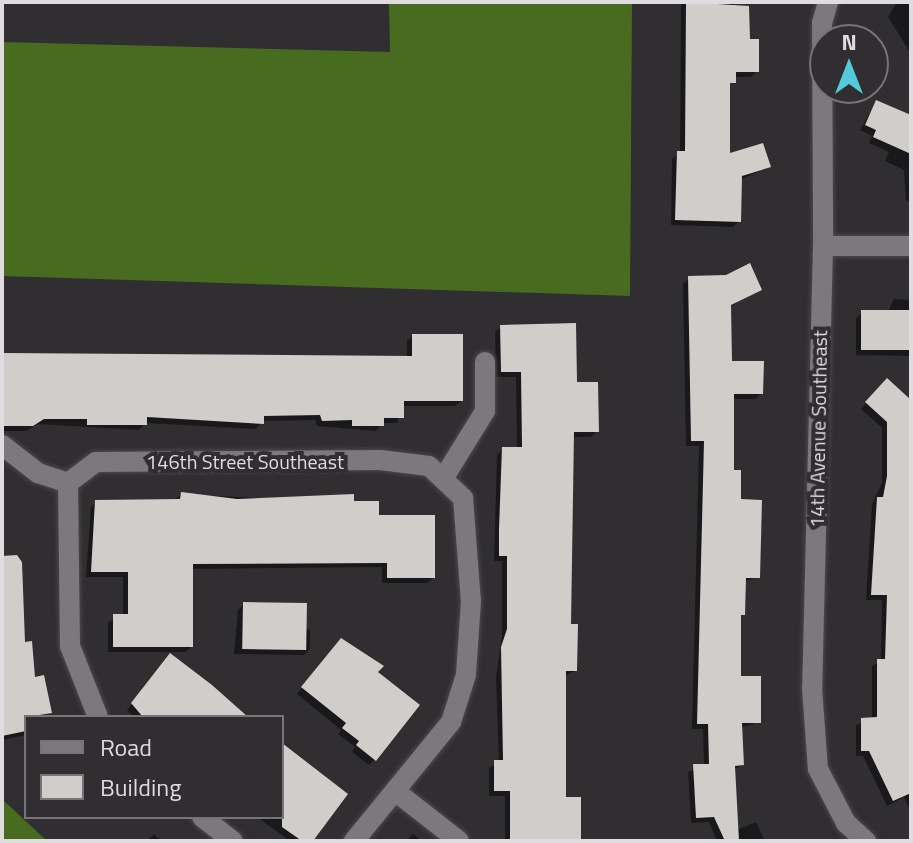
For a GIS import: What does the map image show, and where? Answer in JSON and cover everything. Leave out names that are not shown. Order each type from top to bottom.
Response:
[{"type":"street","name":"14th Avenue Southeast","points":[[828,2],[822,23],[823,246],[812,688],[818,769],[846,823],[866,841]]},
{"type":"street","points":[[823,246],[911,246]]},
{"type":"street","points":[[354,841],[451,722],[466,675],[471,601],[463,498],[436,473],[485,411],[485,362]]},
{"type":"street","points":[[2,445],[38,473],[68,483],[70,646],[97,715]]},
{"type":"street","name":"146th Street Southeast","points":[[68,483],[96,462],[380,460],[436,473]]},
{"type":"street","points":[[395,791],[459,841]]},
{"type":"street","points":[[205,819],[233,841]]},
{"type":"green space","points":[[389,2],[632,2],[630,296],[2,276],[2,42],[390,52]]},
{"type":"green space","points":[[2,799],[47,841],[2,841]]},
{"type":"building","points":[[686,2],[749,6],[750,39],[759,39],[759,72],[736,72],[736,83],[730,83],[730,153],[763,143],[771,167],[742,176],[741,222],[675,220],[677,151],[685,151]]},
{"type":"building","points":[[874,104],[885,104],[911,115],[911,154],[873,137],[876,130],[865,125]]},
{"type":"building","points":[[750,263],[762,290],[731,305],[732,361],[764,361],[763,394],[734,394],[734,470],[741,470],[741,499],[762,500],[760,578],[746,578],[745,615],[741,615],[741,676],[761,676],[761,723],[742,723],[744,765],[735,766],[739,841],[725,841],[714,817],[696,818],[693,764],[709,764],[708,724],[697,724],[704,441],[691,441],[688,276],[726,275]]},
{"type":"building","points":[[861,310],[911,310],[911,350],[861,350]]},
{"type":"building","points":[[576,323],[577,382],[598,382],[599,432],[574,432],[571,624],[578,624],[577,671],[566,671],[566,797],[581,797],[581,841],[510,841],[510,791],[494,791],[494,760],[503,760],[501,647],[507,629],[507,556],[499,556],[499,529],[502,447],[522,447],[521,372],[501,372],[500,325]]},
{"type":"building","points":[[412,334],[463,334],[463,401],[404,401],[404,418],[384,418],[384,426],[352,426],[352,420],[322,421],[320,415],[264,416],[264,424],[147,417],[147,425],[87,425],[87,419],[44,419],[33,426],[2,426],[2,353],[412,356]]},
{"type":"building","points":[[887,378],[911,400],[911,793],[893,801],[869,751],[861,751],[861,718],[877,717],[877,659],[885,659],[887,595],[871,595],[877,497],[883,497],[887,476],[887,422],[865,402]]},
{"type":"building","points":[[181,492],[237,499],[354,494],[354,501],[379,501],[379,515],[435,515],[435,578],[387,578],[387,563],[193,564],[193,647],[113,647],[113,614],[128,614],[128,572],[91,572],[95,500],[180,499]]},
{"type":"building","points":[[17,555],[22,562],[25,642],[32,641],[35,677],[44,675],[52,713],[24,715],[24,731],[2,736],[2,556]]},
{"type":"building","points":[[243,602],[307,603],[306,650],[242,649]]},
{"type":"building","points":[[341,638],[384,666],[378,672],[420,705],[376,761],[356,745],[359,741],[342,728],[346,723],[301,687]]},
{"type":"building","points":[[170,653],[246,715],[141,715],[131,703]]},
{"type":"building","points":[[284,745],[348,794],[313,841],[302,841],[282,827]]}]
